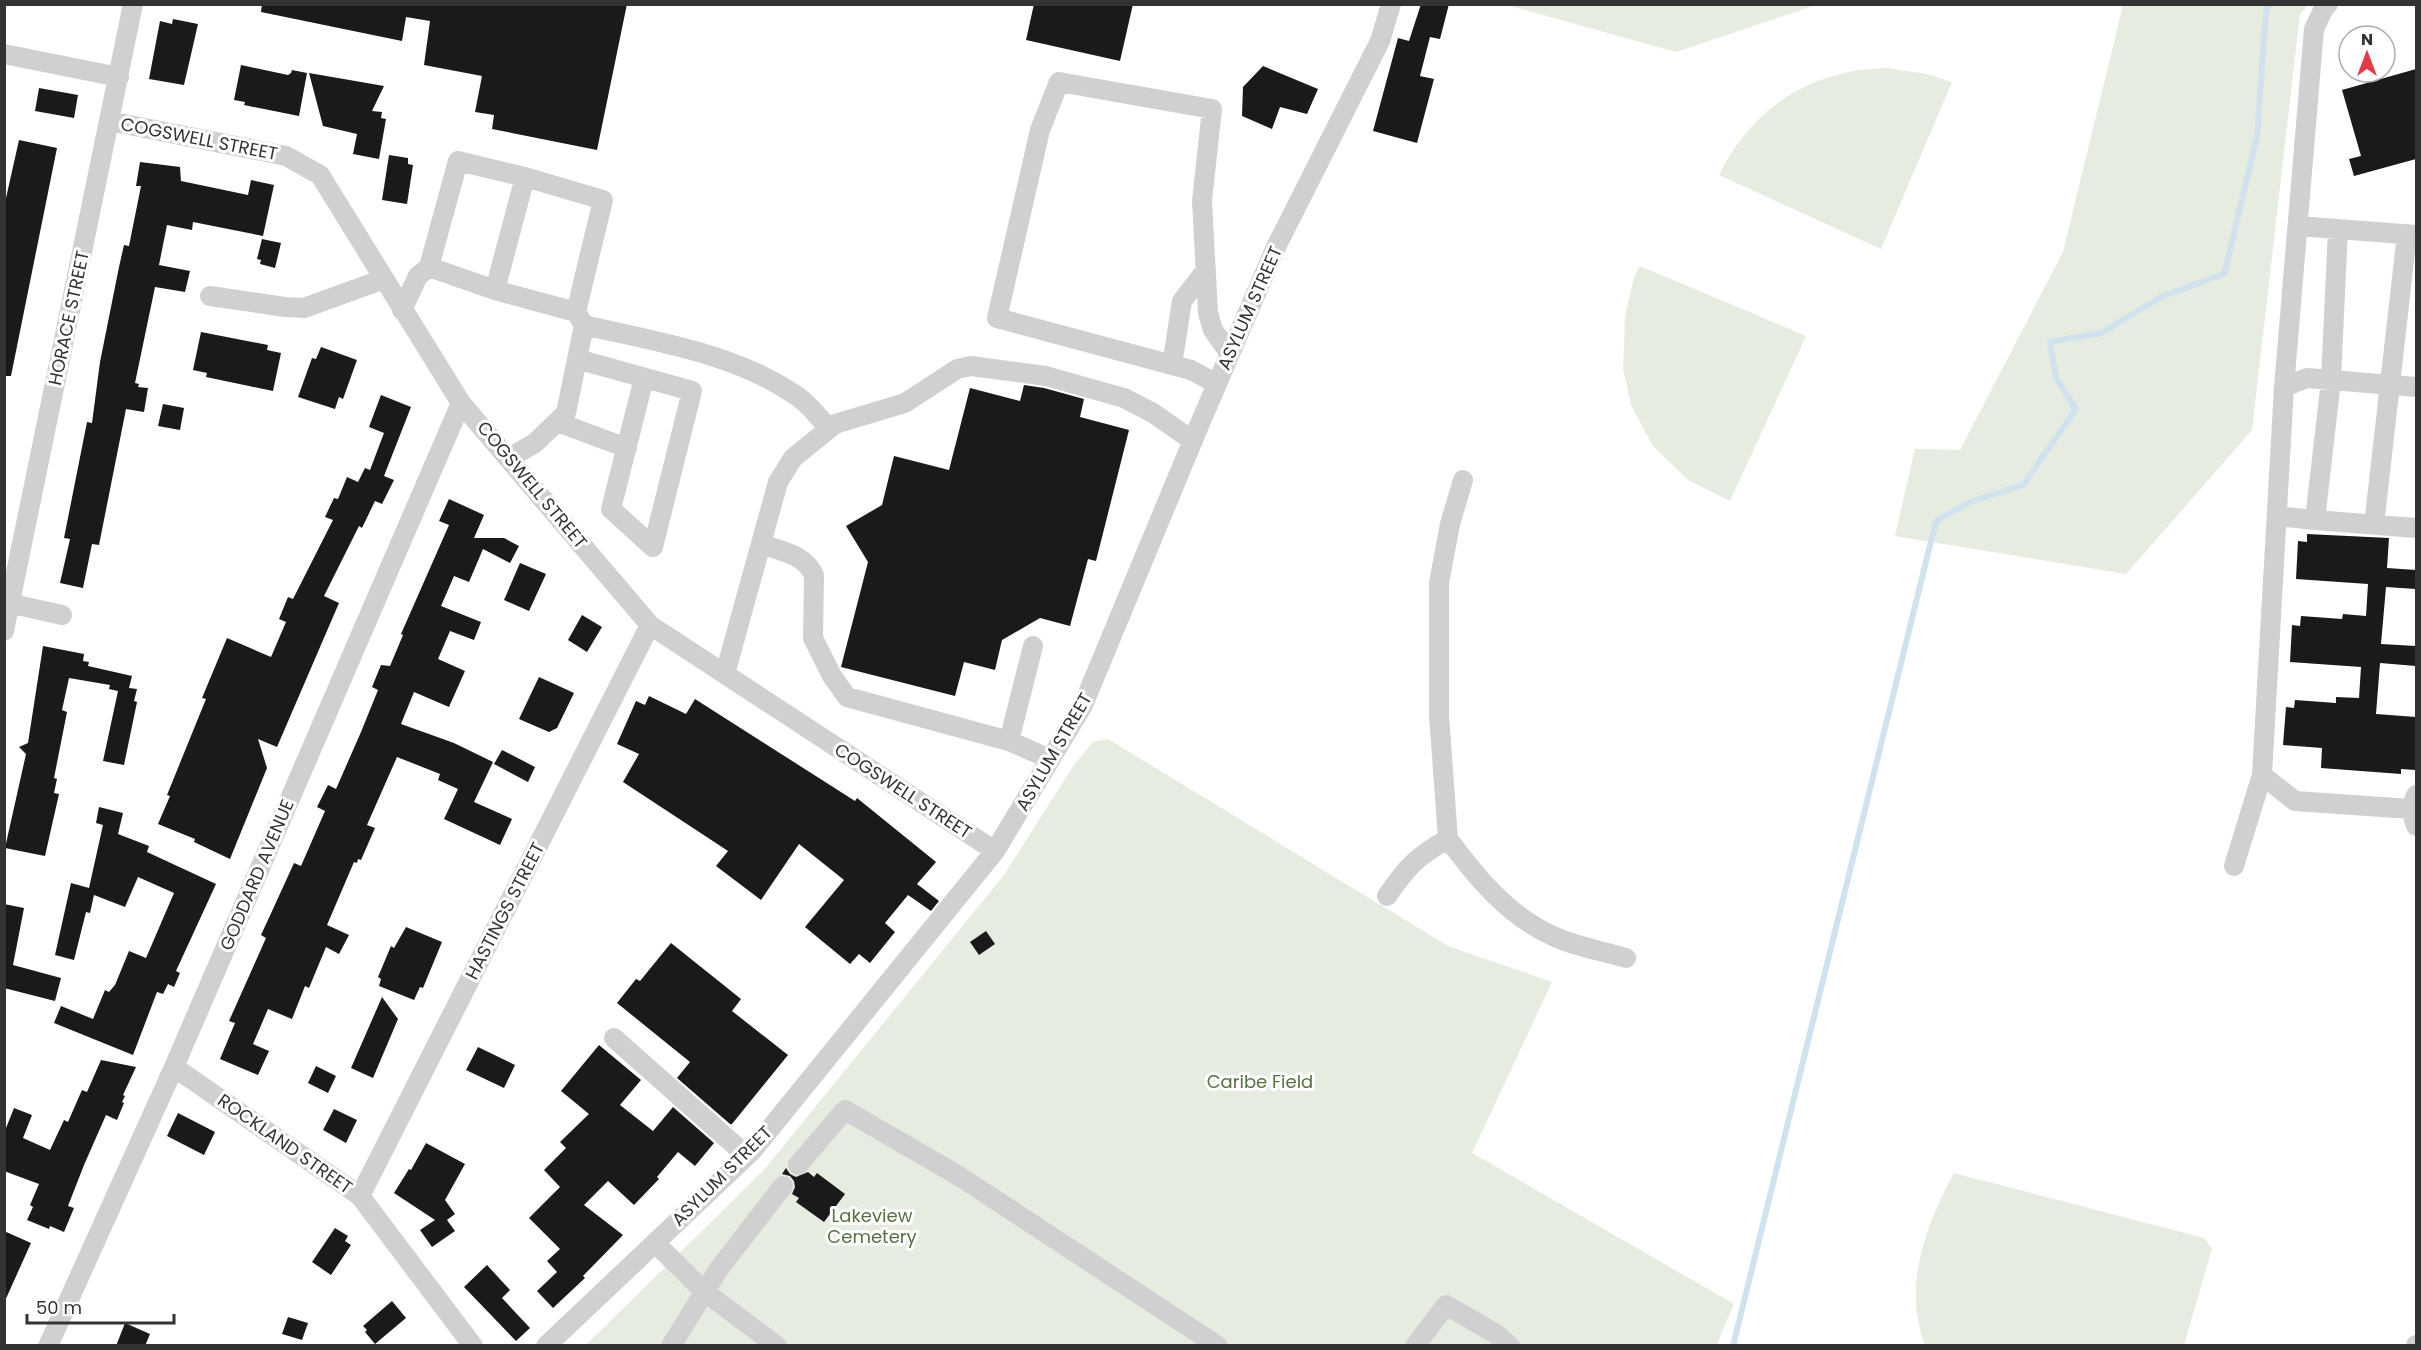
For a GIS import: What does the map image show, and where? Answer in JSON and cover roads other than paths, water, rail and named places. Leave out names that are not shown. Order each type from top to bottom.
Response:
[{"type":"street","name":"HORACE STREET","points":[[4,631],[7,603],[133,4]]},
{"type":"street","name":"ASYLUM STREET","points":[[546,1346],[747,1156],[995,851],[1083,705],[1192,441],[1276,247],[1380,41],[1391,4]]},
{"type":"street","points":[[2234,866],[2262,775],[2284,387],[2314,29],[2328,4]]},
{"type":"street","points":[[4,54],[119,77]]},
{"type":"street","points":[[1217,384],[1191,370],[997,318],[1040,130],[1059,82],[1212,109],[1202,201],[1208,314],[1213,330],[1230,354]]},
{"type":"street","name":"COGSWELL STREET","points":[[109,121],[286,156],[320,175],[461,403],[650,625],[995,851]]},
{"type":"street","points":[[402,309],[418,276],[429,267],[459,161],[525,177],[603,200],[580,319],[577,359],[566,413],[535,443],[509,458]]},
{"type":"street","points":[[495,290],[525,177]]},
{"type":"street","points":[[2298,226],[2412,235],[2388,385],[2374,525]]},
{"type":"street","points":[[2315,520],[2331,380],[2338,229]]},
{"type":"street","points":[[429,267],[580,319],[722,359],[760,375],[798,396],[829,428]]},
{"type":"street","points":[[1172,365],[1182,301],[1206,270]]},
{"type":"street","points":[[210,296],[303,308],[384,279]]},
{"type":"street","points":[[577,359],[644,378],[692,392],[653,548],[612,509],[644,378]]},
{"type":"street","points":[[725,674],[778,482],[793,458],[835,424],[905,403],[957,369],[971,366],[1046,376],[1125,398],[1153,413],[1192,441]]},
{"type":"street","points":[[2284,387],[2307,378],[2416,387]]},
{"type":"street","name":"GODDARD AVENUE","points":[[48,1346],[174,1067],[461,403]]},
{"type":"street","points":[[557,422],[627,448]]},
{"type":"street","points":[[1463,480],[1450,524],[1439,583],[1439,715],[1448,839],[1479,881],[1519,918],[1557,938],[1626,958]]},
{"type":"street","points":[[2277,516],[2416,528]]},
{"type":"street","points":[[761,544],[798,557],[810,566],[814,575],[813,638],[832,676],[847,697],[1009,741],[1050,759]]},
{"type":"street","points":[[7,603],[62,615]]},
{"type":"street","name":"HASTINGS STREET","points":[[360,1196],[650,625]]},
{"type":"street","points":[[1009,741],[1033,646]]},
{"type":"street","points":[[2262,775],[2295,801],[2415,810]]},
{"type":"street","points":[[1387,896],[1401,876],[1422,854],[1448,839]]},
{"type":"street","points":[[614,1038],[747,1156]]},
{"type":"street","name":"ROCKLAND STREET","points":[[174,1067],[360,1196],[473,1346]]},
{"type":"street","points":[[798,1165],[845,1110],[959,1176],[1197,1340],[1218,1346]]},
{"type":"street","points":[[671,1346],[718,1270],[783,1186]]},
{"type":"street","points":[[655,1243],[705,1292],[777,1346]]},
{"type":"street","points":[[1415,1346],[1446,1305],[1496,1334],[1510,1346]]},
{"type":"waterway","points":[[1733,1346],[1936,521],[1970,502],[2023,485],[2076,409],[2056,378],[2050,342],[2101,333],[2163,296],[2224,274],[2257,137],[2266,10],[2271,4]]},
{"type":"park label","name":"Caribe Field","points":[[1260,1082]]},
{"type":"park label","name":"Lakeview Cemetery","points":[[872,1226]]}]
